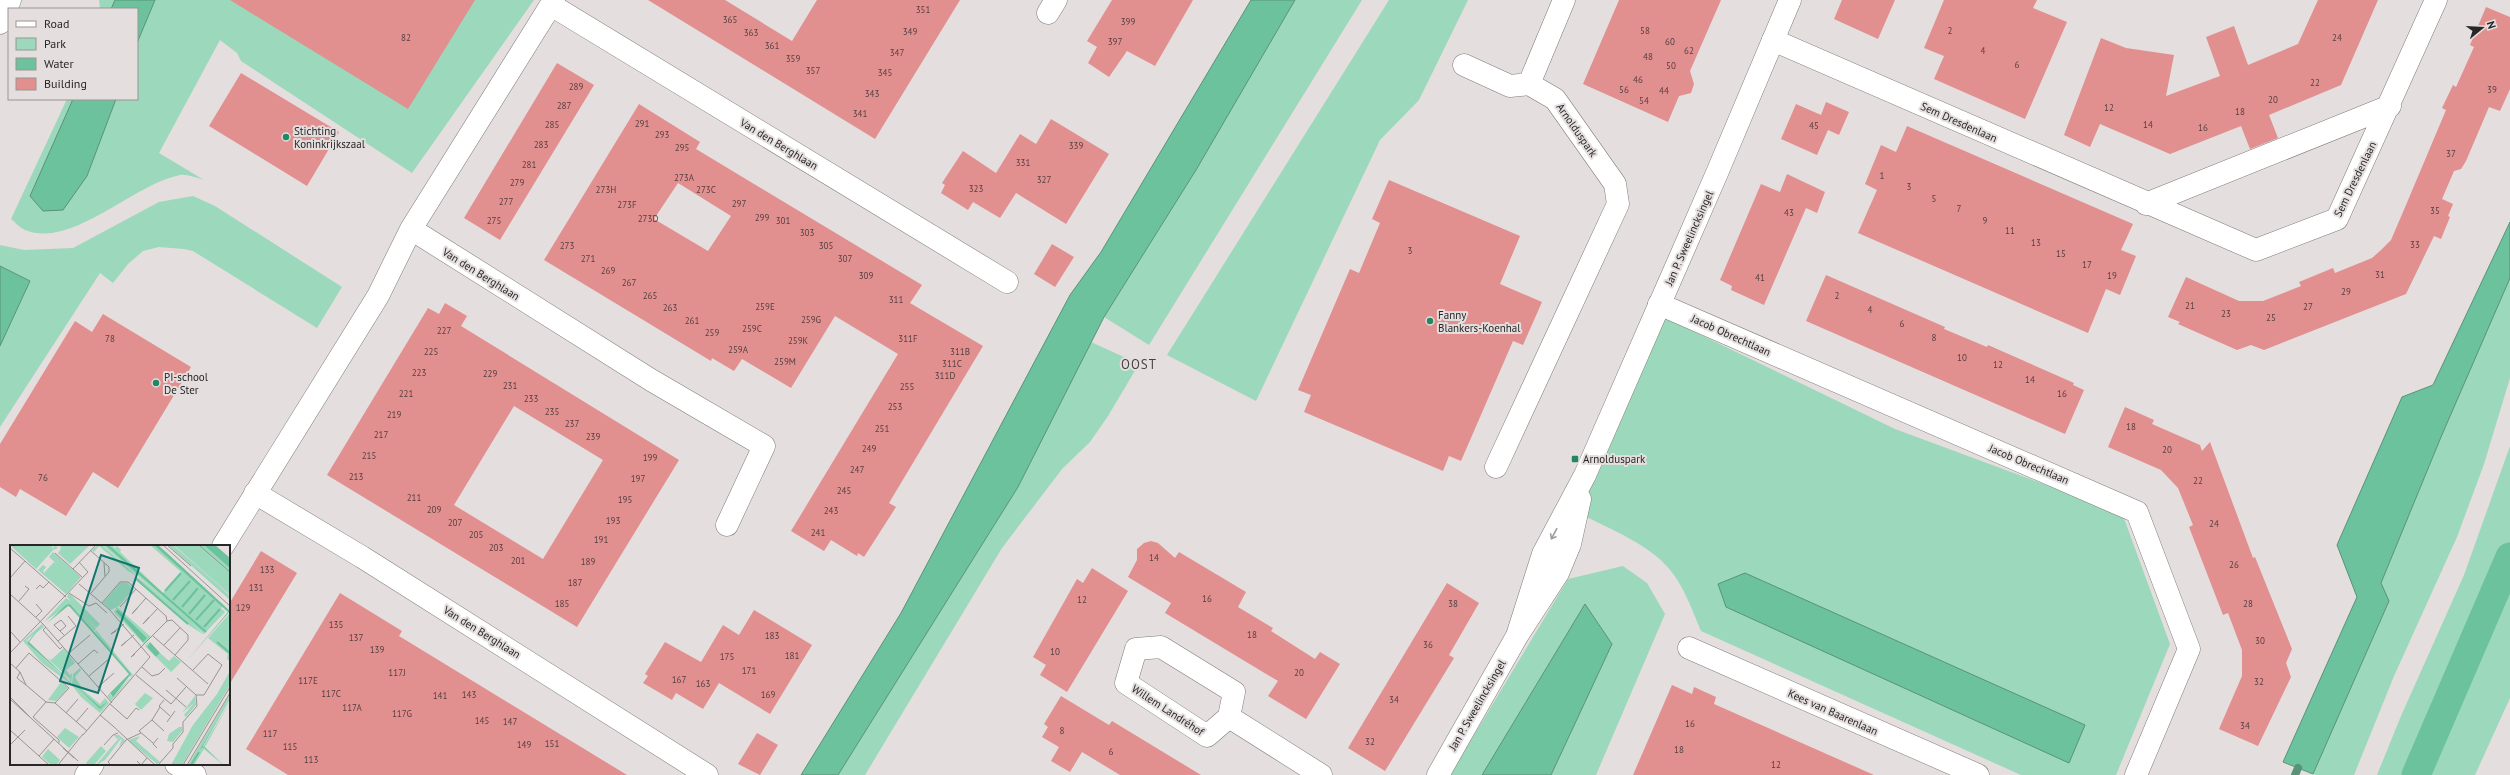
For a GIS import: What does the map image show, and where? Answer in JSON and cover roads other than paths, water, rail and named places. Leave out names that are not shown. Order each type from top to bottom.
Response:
[{"type":"street","points":[[0,23],[10,0]]},
{"type":"street","points":[[1464,65],[1510,86],[1529,84],[1564,0]]},
{"type":"street","name":"Jan P. Sweelincksingel","points":[[1438,775],[1517,636],[1543,554],[1585,475],[1717,173],[1790,0]]},
{"type":"street","name":"Sem Dresdenlaan","points":[[1773,40],[2146,204],[2256,250],[2338,219],[2390,106],[2436,0]]},
{"type":"street","name":"Van den Berghlaan","points":[[224,545],[378,296],[411,229],[553,2],[1007,282]]},
{"type":"street","name":"Arnolduspark","points":[[1496,468],[1618,204],[1615,184],[1555,99],[1529,84]]},
{"type":"street","points":[[2146,204],[2390,106]]},
{"type":"street","name":"Van den Berghlaan","points":[[411,229],[651,380],[764,446],[726,525]]},
{"type":"street","name":"Jacob Obrechtlaan","points":[[1659,304],[2137,512],[2189,649],[2136,775]]},
{"type":"street","name":"Van den Berghlaan","points":[[255,493],[362,557],[707,774]]},
{"type":"street","name":"Willem Landréhof","points":[[1161,647],[1234,692],[1229,717],[1207,736],[1126,682],[1136,649],[1161,647]]},
{"type":"street","name":"Kees van Baarenlaan","points":[[1689,648],[1978,775]]},
{"type":"street","points":[[1229,717],[1322,775]]},
{"type":"street","points":[[86,775],[92,765]]},
{"type":"street","points":[[178,765],[195,775]]},
{"type":"water","points":[[115,0],[155,0],[138,41],[138,8],[111,8]]},
{"type":"water","points":[[1251,0],[1295,0],[1196,170],[1104,317],[1018,487],[838,775],[801,775],[901,613],[1070,295],[1101,252]]},
{"type":"water","points":[[73,100],[116,100],[87,176],[63,210],[43,211],[30,196]]},
{"type":"water","points":[[2510,222],[2510,278],[2441,437],[2381,583],[2389,601],[2313,774],[2283,762],[2357,597],[2337,545],[2402,397],[2433,385]]},
{"type":"water","points":[[0,266],[30,281],[0,346]]},
{"type":"water","points":[[1745,573],[2085,725],[2069,763],[1726,607],[1718,584]]},
{"type":"water","points":[[1585,604],[1612,644],[1551,775],[1482,775]]},
{"type":"waterway","points":[[2416,775],[2510,557]]},
{"type":"waterway","points":[[2295,775],[2298,768]]},
{"type":"place","name":"Stichting Koninkrijkszaal","points":[[286,137]]},
{"type":"place","name":"Fanny Blankers-Koenhal","points":[[1430,321]]},
{"type":"place","name":"PI-school De Ster","points":[[156,383]]},
{"type":"place","name":"Arnolduspark","points":[[1575,459]]},
{"type":"district","name":"OOST","points":[[1139,364]]}]
